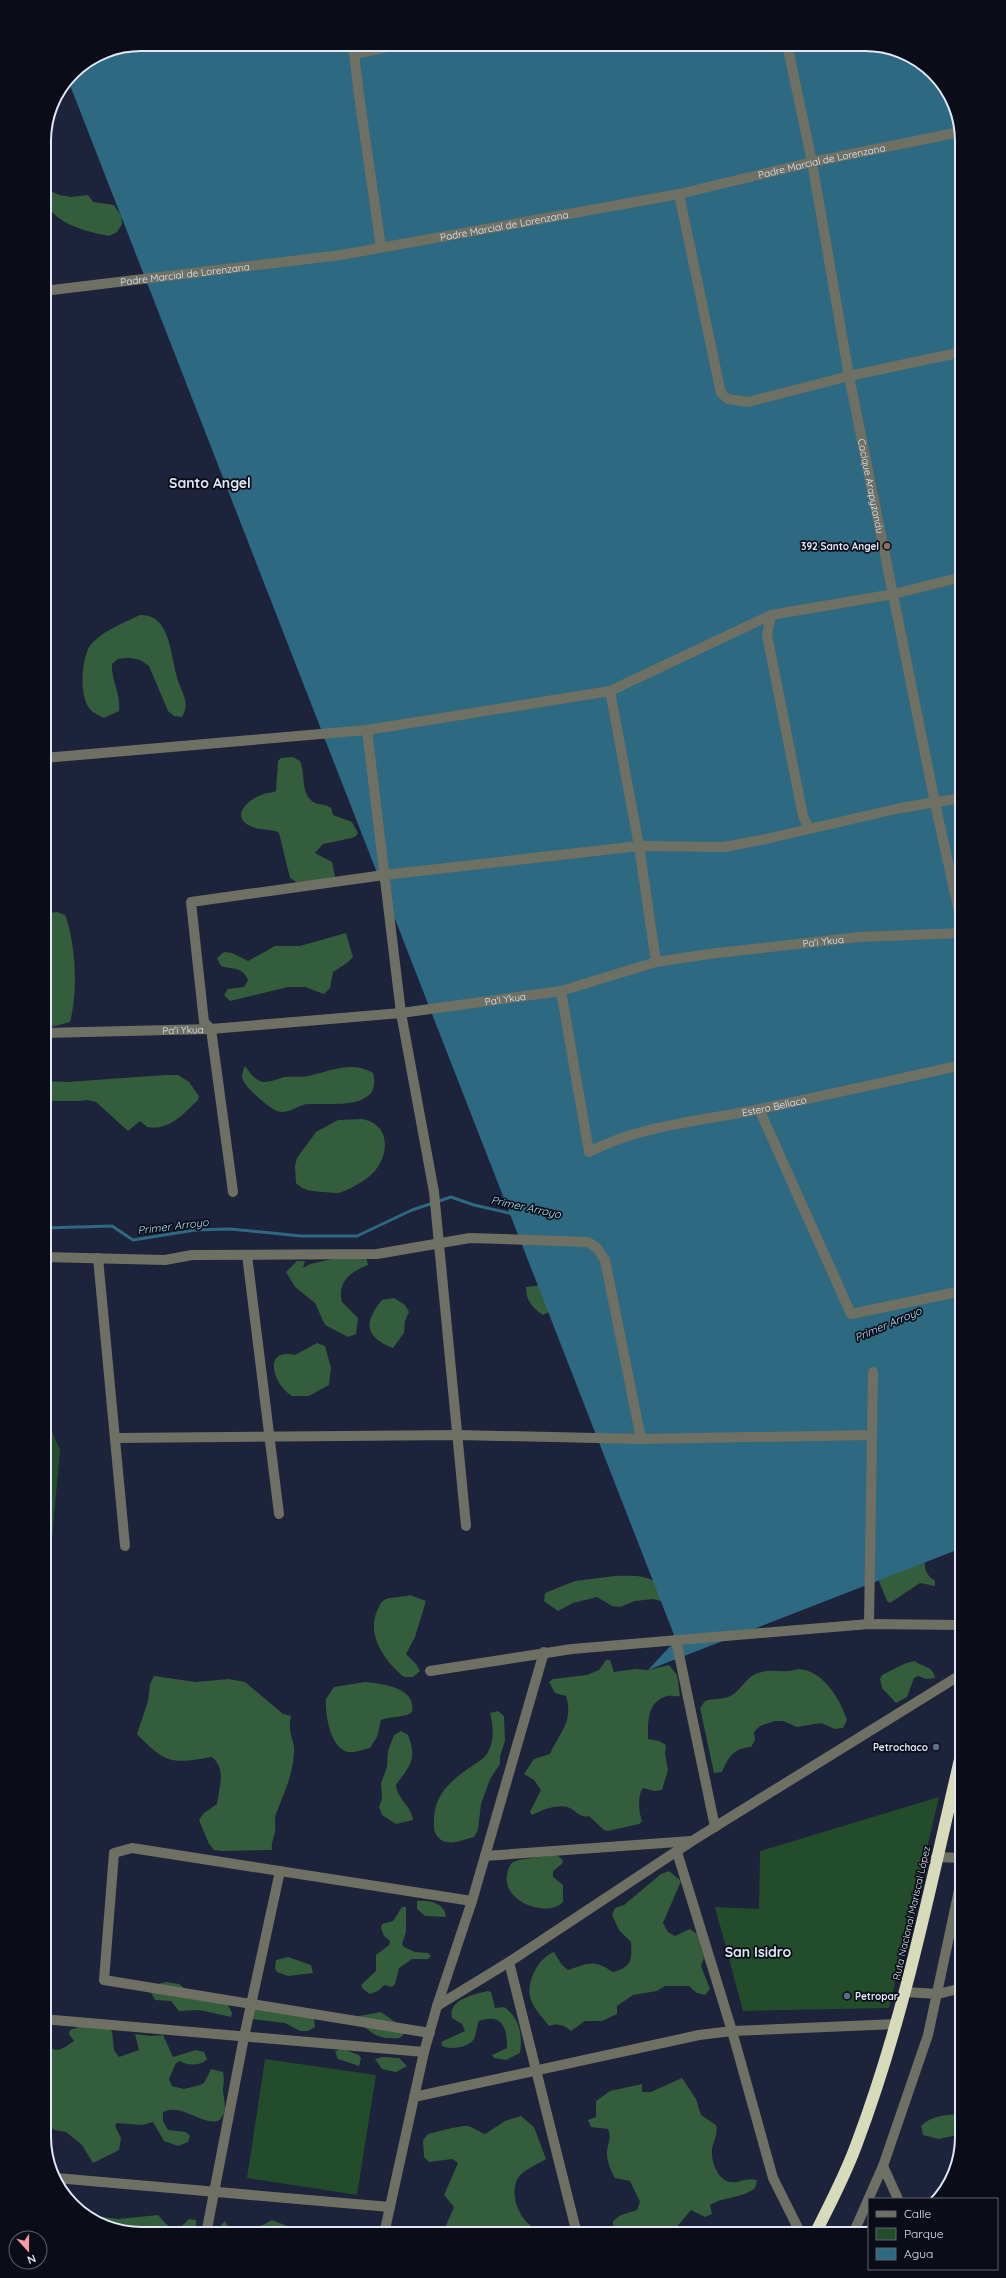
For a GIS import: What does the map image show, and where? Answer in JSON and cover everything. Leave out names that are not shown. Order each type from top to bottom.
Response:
[{"type":"highway","name":"Ruta Nacional Mariscal López","points":[[818,2227],[857,2145],[884,2067],[905,1992],[955,1780]]},
{"type":"street","points":[[354,51],[381,247]]},
{"type":"street","name":"Cacique Arapyzandu","points":[[788,51],[812,162],[849,376],[935,803],[955,894]]},
{"type":"street","name":"Padre Marcial de Lorenzana","points":[[51,290],[341,256],[381,247],[679,194],[812,162],[955,133]]},
{"type":"street","points":[[679,194],[721,393],[728,399],[748,402],[849,376],[955,353]]},
{"type":"street","points":[[51,757],[367,730],[610,691],[771,615],[894,594],[955,579]]},
{"type":"street","points":[[771,615],[767,635],[803,816],[809,828]]},
{"type":"street","points":[[610,691],[639,846],[656,962]]},
{"type":"street","points":[[367,730],[401,1012],[436,1209],[466,1526]]},
{"type":"street","points":[[232,1192],[211,1028],[204,1022],[191,902],[384,875],[639,846],[724,847],[766,839],[900,808],[955,799]]},
{"type":"street","name":"Pa'i Ykua","points":[[51,1033],[211,1028],[401,1012],[561,991],[656,962],[762,946],[829,940],[955,933]]},
{"type":"street","name":"Estero Bellaco","points":[[561,991],[589,1152],[613,1140],[649,1130],[759,1109],[955,1067]]},
{"type":"street","points":[[759,1109],[851,1314],[955,1292]]},
{"type":"street","points":[[51,1257],[165,1260],[192,1255],[377,1254],[470,1238],[588,1242],[597,1248],[605,1260],[641,1439]]},
{"type":"street","points":[[247,1255],[279,1514]]},
{"type":"street","points":[[98,1258],[125,1546]]},
{"type":"street","points":[[869,1624],[873,1372]]},
{"type":"street","points":[[115,1438],[458,1435],[641,1439],[872,1435]]},
{"type":"street","points":[[430,1670],[544,1652],[676,1640],[869,1624],[955,1625]]},
{"type":"street","points":[[676,1640],[715,1827]]},
{"type":"street","points":[[386,2227],[424,2052],[437,2006],[472,1901],[544,1652]]},
{"type":"street","points":[[437,2006],[510,1962],[692,1841],[955,1678]]},
{"type":"street","points":[[485,1856],[692,1841]]},
{"type":"street","points":[[430,2033],[104,1980],[114,1853],[132,1848],[472,1901]]},
{"type":"street","points":[[677,1852],[732,2031],[773,2178],[798,2227]]},
{"type":"street","points":[[936,1857],[955,1858]]},
{"type":"street","points":[[208,2227],[244,2037],[280,1871]]},
{"type":"street","points":[[869,2198],[883,2166],[928,2035],[955,1910]]},
{"type":"street","points":[[510,1962],[575,2227]]},
{"type":"street","points":[[905,1992],[938,1994],[955,1990]]},
{"type":"street","points":[[54,2020],[424,2052]]},
{"type":"street","points":[[414,2097],[674,2040],[732,2031],[897,2024]]},
{"type":"street","points":[[883,2166],[898,2198]]},
{"type":"street","points":[[61,2178],[390,2207]]},
{"type":"street","points":[[856,2227],[868,2200]]},
{"type":"green space","points":[[51,191],[59,195],[71,197],[88,195],[93,202],[114,205],[121,216],[122,224],[117,232],[109,236],[77,228],[57,217],[51,210]]},
{"type":"green space","points":[[140,615],[150,616],[158,621],[168,637],[177,677],[186,706],[182,717],[174,716],[168,711],[149,666],[142,661],[134,659],[118,659],[112,664],[113,676],[119,699],[119,711],[104,718],[92,711],[86,702],[83,675],[85,656],[88,649],[97,638],[103,634],[114,627]]},
{"type":"green space","points":[[293,757],[300,761],[302,766],[306,793],[309,798],[313,802],[331,808],[333,815],[352,822],[358,833],[352,838],[323,844],[315,853],[332,862],[335,877],[301,885],[290,878],[279,833],[276,831],[259,829],[250,826],[241,818],[243,809],[256,797],[276,791],[278,761],[281,758]]},
{"type":"green space","points":[[57,912],[65,915],[69,926],[74,954],[75,983],[73,1010],[70,1022],[51,1027],[51,913]]},
{"type":"green space","points":[[346,933],[353,957],[333,972],[330,988],[324,994],[305,987],[288,987],[230,1001],[224,995],[228,989],[244,987],[248,980],[240,970],[221,966],[217,958],[224,952],[232,953],[248,961],[275,946],[300,946]]},
{"type":"green space","points":[[245,1066],[255,1078],[263,1082],[284,1077],[309,1076],[335,1069],[350,1067],[365,1069],[373,1073],[374,1085],[370,1094],[363,1099],[353,1102],[342,1104],[305,1104],[286,1112],[281,1112],[264,1102],[245,1083],[242,1073]]},
{"type":"green space","points":[[178,1075],[189,1082],[199,1096],[198,1100],[181,1116],[169,1124],[155,1128],[147,1127],[140,1121],[128,1131],[96,1102],[87,1100],[51,1101],[51,1081],[67,1082]]},
{"type":"green space","points":[[362,1119],[371,1122],[378,1127],[383,1134],[385,1141],[383,1158],[373,1173],[358,1184],[340,1193],[308,1190],[302,1188],[296,1183],[295,1166],[297,1158],[316,1132],[338,1120]]},
{"type":"green space","points":[[342,1257],[366,1257],[368,1265],[351,1274],[347,1278],[342,1288],[342,1302],[358,1318],[356,1334],[348,1337],[325,1325],[315,1303],[295,1287],[286,1272],[297,1261],[305,1261],[303,1268],[310,1264]]},
{"type":"green space","points":[[543,1285],[565,1304],[543,1315],[536,1310],[528,1300],[526,1287]]},
{"type":"green space","points":[[394,1298],[405,1305],[409,1312],[405,1321],[404,1333],[393,1348],[384,1344],[372,1334],[370,1322],[376,1308],[382,1300]]},
{"type":"green space","points":[[317,1343],[325,1346],[331,1368],[329,1385],[309,1396],[292,1396],[285,1391],[276,1376],[274,1368],[275,1362],[278,1356],[285,1354],[295,1355]]},
{"type":"green space","points":[[51,1429],[60,1450],[51,1550]]},
{"type":"green space","points":[[926,1552],[926,1572],[935,1581],[935,1586],[920,1583],[890,1603],[887,1601],[876,1574]]},
{"type":"green space","points":[[615,1576],[638,1576],[652,1580],[664,1589],[678,1606],[653,1599],[635,1601],[620,1607],[612,1606],[597,1597],[573,1603],[558,1611],[544,1601],[545,1593],[575,1581]]},
{"type":"green space","points":[[410,1595],[426,1601],[415,1637],[406,1654],[416,1664],[420,1671],[413,1677],[404,1677],[391,1664],[380,1648],[374,1630],[374,1620],[381,1603],[384,1600]]},
{"type":"green space","points":[[606,1660],[610,1660],[614,1672],[635,1669],[648,1670],[669,1665],[677,1675],[680,1696],[667,1696],[660,1699],[652,1707],[648,1726],[648,1739],[659,1741],[666,1745],[665,1754],[668,1770],[662,1790],[655,1791],[643,1788],[639,1799],[639,1809],[642,1821],[639,1824],[608,1831],[604,1830],[589,1816],[586,1817],[580,1815],[570,1808],[563,1806],[544,1809],[532,1815],[530,1812],[541,1790],[534,1780],[524,1774],[534,1759],[550,1754],[564,1727],[568,1713],[566,1696],[555,1693],[549,1682],[553,1679],[587,1675],[599,1670]]},
{"type":"green space","points":[[915,1661],[929,1668],[934,1674],[935,1678],[926,1679],[918,1676],[914,1678],[907,1697],[896,1703],[882,1688],[880,1679],[882,1675],[906,1663]]},
{"type":"green space","points":[[798,1669],[815,1674],[829,1687],[840,1703],[847,1720],[843,1728],[835,1729],[821,1723],[797,1727],[783,1721],[775,1721],[760,1726],[754,1732],[755,1740],[751,1747],[736,1751],[729,1758],[722,1772],[714,1773],[700,1708],[705,1701],[729,1697],[750,1677],[758,1673]]},
{"type":"green space","points":[[154,1676],[196,1682],[229,1679],[245,1682],[283,1714],[291,1716],[290,1732],[294,1748],[292,1768],[288,1784],[275,1816],[275,1834],[272,1843],[272,1850],[222,1851],[214,1850],[209,1844],[199,1820],[204,1813],[217,1804],[221,1773],[217,1762],[212,1757],[187,1761],[170,1759],[155,1751],[137,1734],[148,1701],[150,1684]]},
{"type":"green space","points":[[365,1682],[397,1688],[404,1692],[409,1697],[412,1704],[412,1712],[406,1715],[381,1720],[377,1737],[370,1748],[348,1752],[337,1744],[330,1730],[326,1713],[326,1699],[334,1687]]},
{"type":"green space","points":[[498,1711],[504,1716],[505,1741],[500,1756],[500,1764],[490,1779],[481,1804],[478,1830],[474,1837],[454,1842],[445,1842],[437,1836],[434,1830],[435,1809],[438,1801],[441,1794],[452,1782],[487,1754],[492,1743],[493,1727],[490,1713]]},
{"type":"green space","points":[[401,1731],[408,1735],[411,1744],[412,1757],[411,1763],[396,1785],[399,1794],[410,1810],[413,1820],[396,1824],[382,1815],[379,1807],[382,1799],[381,1783],[387,1767],[388,1751],[394,1735]]},
{"type":"green space","points":[[939,1797],[889,2008],[743,2011],[715,1907],[759,1909],[760,1851]]},
{"type":"green space","points":[[558,1856],[563,1860],[562,1864],[553,1871],[553,1877],[563,1885],[563,1902],[556,1907],[537,1908],[519,1900],[512,1893],[507,1884],[507,1874],[509,1866],[518,1860]]},
{"type":"green space","points":[[669,1871],[681,1881],[663,1923],[668,1932],[675,1936],[690,1929],[697,1934],[704,1958],[701,1966],[710,1989],[705,1995],[697,1993],[689,1986],[665,1986],[657,1991],[633,1995],[617,2006],[617,2014],[602,2021],[585,2021],[571,2031],[561,2025],[549,2026],[534,2007],[531,2000],[531,1979],[538,1965],[548,1955],[554,1952],[562,1965],[568,1970],[586,1964],[600,1965],[613,1972],[624,1968],[630,1962],[631,1942],[619,1930],[612,1915],[615,1908],[624,1905],[661,1874]]},
{"type":"green space","points":[[417,1901],[436,1903],[443,1908],[446,1917],[425,1916],[417,1909]]},
{"type":"green space","points":[[402,1907],[406,1907],[406,1932],[402,1944],[404,1947],[415,1952],[428,1953],[431,1956],[428,1959],[412,1959],[399,1968],[395,1984],[392,1987],[384,1985],[378,1991],[370,1994],[363,1989],[361,1985],[376,1971],[376,1955],[389,1945],[390,1941],[384,1936],[381,1928],[382,1924],[393,1921]]},
{"type":"green space","points":[[288,1957],[311,1965],[313,1973],[288,1976],[277,1972],[275,1968],[276,1960]]},
{"type":"green space","points":[[166,1982],[179,1984],[189,1992],[227,2003],[232,2013],[231,2017],[199,2010],[179,2011],[171,2001],[155,2000],[151,1993],[154,1985]]},
{"type":"green space","points":[[488,1991],[491,1992],[495,2008],[504,2007],[516,2021],[519,2027],[521,2040],[520,2053],[506,2060],[494,2058],[492,2055],[507,2048],[507,2041],[502,2024],[494,2019],[479,2021],[475,2037],[469,2044],[455,2048],[442,2046],[441,2042],[465,2031],[462,2024],[452,2018],[452,2012],[458,2002],[470,1996]]},
{"type":"green space","points":[[255,2007],[300,2013],[314,2019],[315,2027],[308,2031],[300,2031],[285,2023],[251,2019]]},
{"type":"green space","points":[[381,2012],[401,2026],[404,2034],[402,2036],[399,2038],[383,2038],[374,2034],[354,2017]]},
{"type":"green space","points":[[79,2027],[102,2027],[112,2031],[114,2050],[119,2057],[139,2050],[135,2034],[151,2036],[163,2035],[173,2057],[196,2050],[204,2052],[207,2059],[201,2063],[190,2064],[180,2061],[176,2063],[169,2079],[172,2086],[184,2089],[204,2083],[211,2069],[223,2072],[224,2114],[218,2121],[211,2121],[204,2120],[177,2110],[163,2112],[163,2121],[168,2130],[186,2132],[190,2136],[188,2142],[178,2146],[164,2141],[153,2122],[142,2125],[117,2123],[115,2126],[121,2138],[119,2150],[93,2163],[82,2145],[66,2132],[54,2130],[51,2128],[51,2048],[59,2050],[74,2041],[69,2034],[70,2030]]},
{"type":"green space","points":[[343,2049],[359,2055],[361,2058],[359,2066],[338,2059],[335,2051]]},
{"type":"green space","points":[[383,2057],[399,2058],[407,2066],[396,2072],[382,2069],[375,2059]]},
{"type":"green space","points":[[265,2059],[376,2075],[357,2195],[247,2178]]},
{"type":"green space","points":[[682,2078],[696,2099],[701,2115],[716,2125],[716,2134],[712,2154],[718,2173],[725,2180],[730,2182],[749,2179],[757,2180],[755,2188],[750,2192],[721,2200],[710,2205],[712,2214],[705,2217],[691,2210],[677,2227],[613,2227],[613,2221],[621,2215],[637,2210],[640,2202],[630,2181],[615,2178],[608,2163],[607,2150],[610,2136],[608,2129],[591,2127],[588,2120],[596,2117],[596,2101],[610,2091],[642,2084],[642,2092],[651,2092]]},
{"type":"green space","points":[[955,2115],[955,2136],[939,2139],[923,2135],[921,2126],[925,2122],[940,2116]]},
{"type":"green space","points":[[521,2116],[534,2127],[546,2159],[523,2172],[515,2185],[518,2208],[522,2216],[533,2227],[445,2227],[454,2207],[444,2195],[458,2163],[452,2159],[429,2162],[424,2157],[423,2140],[428,2134],[465,2126],[485,2134],[505,2121]]},
{"type":"green space","points":[[158,2215],[170,2227],[135,2227],[118,2224],[100,2217],[118,2219]]},
{"type":"green space","points":[[189,2219],[196,2220],[196,2227],[180,2227]]},
{"type":"green space","points":[[272,2220],[287,2226],[287,2227],[259,2227]]},
{"type":"green space","points":[[225,2221],[228,2227],[219,2227]]},
{"type":"water","points":[[141,51],[871,51],[894,56],[910,63],[920,70],[929,77],[940,91],[950,112],[955,135],[955,1551],[648,1670],[676,1640],[70,86],[77,77],[91,66],[118,54]]},
{"type":"waterway","name":"Primer Arroyo","points":[[51,1228],[112,1226],[133,1240],[195,1230],[230,1229],[301,1236],[357,1236],[412,1210],[451,1197],[474,1205],[513,1214]]},
{"type":"place","name":"392 Santo Angel","points":[[887,546]]},
{"type":"place","name":"Petrochaco","points":[[936,1747]]},
{"type":"place","name":"Petropar","points":[[847,1996]]},
{"type":"district","name":"Santo Angel","points":[[210,483]]},
{"type":"district","name":"San Isidro","points":[[758,1952]]}]
